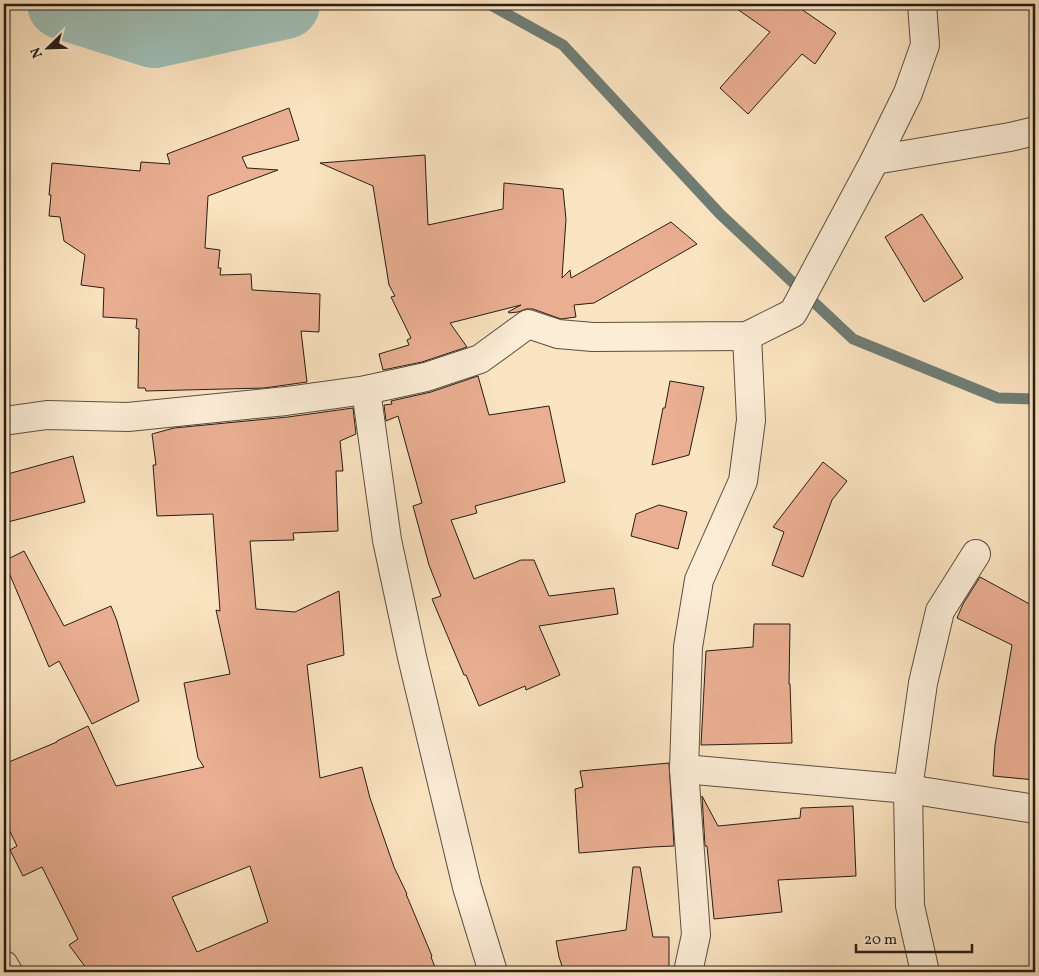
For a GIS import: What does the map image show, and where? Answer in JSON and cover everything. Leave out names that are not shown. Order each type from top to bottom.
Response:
[{"type":"street","points":[[4,420],[47,415],[128,417],[286,401],[366,390],[426,377],[480,358],[528,324],[558,334],[593,337],[747,336],[793,313],[875,160],[908,93],[925,45],[922,4]]},
{"type":"street","points":[[875,160],[1035,131]]},
{"type":"street","points":[[688,972],[696,934],[684,769],[688,647],[699,580],[743,481],[751,420],[747,336]]},
{"type":"street","points":[[366,390],[387,540],[412,657],[467,887],[493,972]]},
{"type":"street","points":[[925,972],[910,906],[908,789],[923,683],[940,611],[976,554]]},
{"type":"street","points":[[684,769],[908,789],[1035,809]]},
{"type":"street","points":[[4,965],[8,972]]},
{"type":"building","points":[[730,4],[794,4],[836,33],[815,64],[802,54],[748,114],[720,88],[770,32]]},
{"type":"building","points":[[289,108],[299,140],[242,157],[247,168],[278,170],[208,196],[205,248],[220,250],[218,268],[221,268],[220,275],[251,274],[252,290],[320,294],[319,332],[301,331],[307,382],[264,388],[146,391],[145,388],[138,388],[139,329],[136,328],[137,319],[103,317],[104,288],[81,285],[85,255],[64,241],[60,217],[49,216],[52,163],[140,171],[141,162],[170,164],[167,154]]},
{"type":"building","points":[[425,155],[428,225],[503,209],[504,183],[563,189],[566,219],[562,278],[570,270],[571,278],[671,222],[697,244],[594,303],[574,305],[576,317],[561,319],[533,309],[508,312],[521,305],[450,323],[467,347],[422,362],[383,370],[379,354],[409,345],[407,340],[411,338],[391,297],[395,296],[389,285],[373,186],[320,163]]},
{"type":"building","points":[[922,214],[963,278],[924,302],[885,237]]},
{"type":"building","points":[[478,376],[489,415],[549,406],[565,482],[475,506],[477,513],[451,520],[474,579],[521,560],[534,560],[549,596],[614,588],[618,614],[539,626],[560,675],[526,690],[525,686],[479,706],[432,599],[441,596],[429,565],[413,506],[422,503],[398,416],[386,421],[384,405],[392,404],[391,401],[431,392]]},
{"type":"building","points":[[670,381],[704,387],[689,455],[652,465],[663,408],[665,408]]},
{"type":"building","points":[[353,408],[356,434],[340,441],[343,471],[336,471],[338,531],[293,533],[294,540],[250,541],[256,609],[295,612],[339,591],[344,655],[307,665],[320,778],[362,767],[370,798],[394,867],[407,894],[437,972],[89,972],[69,945],[78,939],[42,867],[23,876],[10,850],[17,846],[4,819],[4,764],[57,742],[88,726],[116,786],[204,767],[198,758],[184,683],[230,674],[216,610],[220,611],[213,514],[157,516],[153,465],[156,465],[152,434],[174,428],[288,417]],"holes":[[[250,866],[268,922],[197,952],[172,897]]]},
{"type":"building","points":[[73,456],[85,502],[4,523],[4,475]]},
{"type":"building","points":[[823,462],[847,481],[832,500],[803,577],[772,565],[784,532],[773,527]]},
{"type":"building","points":[[659,505],[687,512],[678,549],[631,536],[636,514]]},
{"type":"building","points":[[24,551],[64,626],[111,606],[117,621],[139,701],[92,724],[59,661],[49,667],[4,561]]},
{"type":"building","points":[[980,577],[1035,607],[1035,780],[993,776],[995,745],[1012,645],[957,618],[963,604]]},
{"type":"building","points":[[754,624],[790,624],[789,684],[792,743],[701,745],[706,651],[753,647]]},
{"type":"building","points":[[669,763],[674,846],[579,853],[575,789],[583,787],[580,771]]},
{"type":"building","points":[[702,796],[718,826],[800,818],[801,808],[853,806],[856,876],[778,880],[782,912],[714,919],[707,846],[705,846]]},
{"type":"building","points":[[633,867],[640,867],[653,937],[669,937],[669,972],[564,972],[556,941],[626,930]]},
{"type":"waterway","points":[[62,4],[154,33],[285,4]]},
{"type":"waterway","points":[[489,4],[563,45],[720,214],[853,339],[998,398],[1035,399]]}]
